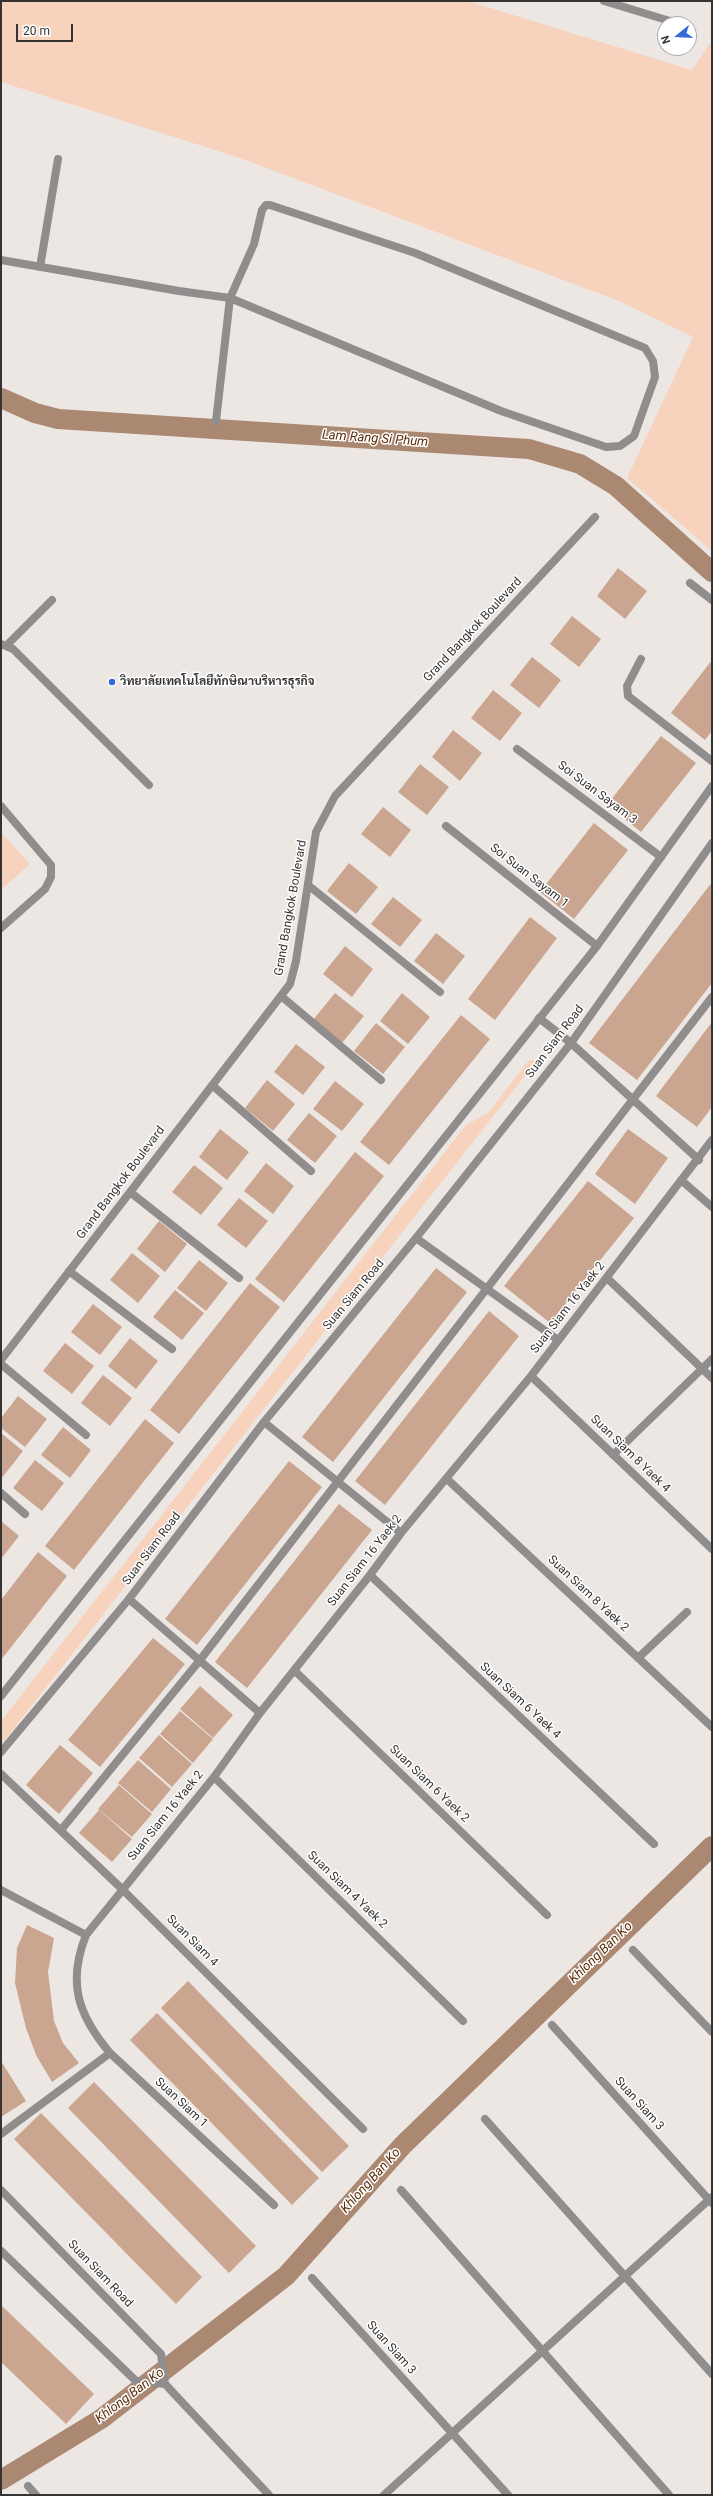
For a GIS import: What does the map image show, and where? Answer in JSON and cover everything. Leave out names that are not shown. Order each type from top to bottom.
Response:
[{"type":"street","points":[[604,1],[657,17]]},
{"type":"street","points":[[40,268],[58,160]]},
{"type":"street","points":[[1,260],[40,268],[230,298],[501,411],[606,447],[620,446],[634,436],[655,377],[653,361],[645,348],[415,253],[270,205],[266,205],[262,210],[254,244],[230,298],[216,421]]},
{"type":"street","name":"Grand Bangkok Boulevard","points":[[1,1360],[290,984],[296,961],[316,832],[335,796],[595,517]]},
{"type":"street","points":[[690,583],[712,600]]},
{"type":"street","points":[[52,600],[4,644],[149,786]]},
{"type":"street","points":[[641,659],[626,686],[628,696],[712,761]]},
{"type":"street","name":"Soi Suan Sayam 3","points":[[517,749],[661,857]]},
{"type":"street","points":[[1,1696],[597,946],[712,786]]},
{"type":"street","points":[[1,806],[50,864],[51,877],[45,889],[1,928]]},
{"type":"street","name":"Soi Suan Sayam 1","points":[[446,826],[597,946]]},
{"type":"street","name":"Suan Siam Road","points":[[1,1752],[129,1599],[264,1422],[416,1238],[571,1043],[709,852],[712,843]]},
{"type":"street","points":[[308,885],[440,992]]},
{"type":"street","points":[[281,996],[381,1080]]},
{"type":"street","points":[[61,1830],[200,1660],[337,1481],[488,1290],[712,997]]},
{"type":"street","points":[[539,1018],[571,1043],[633,1102],[699,1160]]},
{"type":"street","points":[[212,1085],[311,1171]]},
{"type":"street","name":"Suan Siam 16 Yaek 2","points":[[81,2011],[76,1984],[77,1957],[86,1935],[214,1776],[260,1713],[370,1576],[401,1532],[447,1479],[531,1376],[681,1180],[699,1160],[712,1140]]},
{"type":"street","points":[[681,1180],[712,1207]]},
{"type":"street","points":[[130,1192],[239,1278]]},
{"type":"street","points":[[416,1238],[558,1340]]},
{"type":"street","points":[[69,1271],[172,1349]]},
{"type":"street","points":[[607,1278],[712,1378]]},
{"type":"street","points":[[613,1455],[712,1359]]},
{"type":"street","points":[[1,1364],[86,1435]]},
{"type":"street","name":"Suan Siam 8 Yaek 4","points":[[531,1376],[712,1549]]},
{"type":"street","points":[[264,1422],[401,1532]]},
{"type":"street","name":"Suan Siam 8 Yaek 2","points":[[447,1479],[712,1727]]},
{"type":"street","points":[[1,1493],[25,1514]]},
{"type":"street","name":"Suan Siam 6 Yaek 4","points":[[370,1576],[654,1844]]},
{"type":"street","points":[[129,1599],[260,1713]]},
{"type":"street","points":[[638,1658],[687,1612]]},
{"type":"street","name":"Suan Siam 6 Yaek 2","points":[[294,1670],[547,1916]]},
{"type":"street","name":"Suan Siam 4","points":[[1,1774],[122,1889],[363,2129]]},
{"type":"street","name":"Suan Siam 4 Yaek 2","points":[[214,1776],[463,2021]]},
{"type":"street","points":[[1,1890],[86,1935]]},
{"type":"street","points":[[633,1950],[712,2032]]},
{"type":"street","name":"Suan Siam 1","points":[[81,2011],[92,2032],[110,2053],[274,2205]]},
{"type":"street","name":"Suan Siam 3","points":[[384,2495],[711,2200],[552,2025]]},
{"type":"street","points":[[1,2134],[110,2053]]},
{"type":"street","points":[[484,2119],[712,2374]]},
{"type":"street","name":"Suan Siam Road","points":[[1,2190],[161,2354],[164,2383]]},
{"type":"street","points":[[401,2190],[669,2495]]},
{"type":"street","points":[[1,2251],[136,2381],[164,2383],[269,2495]]},
{"type":"street","name":"Suan Siam 3","points":[[312,2278],[508,2495]]},
{"type":"street","points":[[28,2486],[36,2495]]},
{"type":"shaded area","points":[[1,1],[468,1],[692,70],[712,40],[712,551],[627,478],[693,337],[619,301],[240,158],[1,82]]},
{"type":"shaded area","points":[[1,832],[30,864],[1,890]]},
{"type":"shaded area","points":[[529,1060],[535,1060],[534,1064],[1,1745],[1,1721],[466,1125],[488,1113]]},
{"type":"building","points":[[618,568],[647,591],[625,619],[597,596]]},
{"type":"building","points":[[572,616],[601,639],[579,667],[550,644]]},
{"type":"building","points":[[532,657],[561,680],[539,708],[510,685]]},
{"type":"building","points":[[712,660],[712,731],[705,740],[671,713]]},
{"type":"building","points":[[493,690],[522,713],[500,741],[471,718]]},
{"type":"building","points":[[453,730],[482,753],[460,781],[432,757]]},
{"type":"building","points":[[661,736],[696,763],[641,832],[607,805]]},
{"type":"building","points":[[420,764],[449,787],[427,815],[398,792]]},
{"type":"building","points":[[383,807],[411,830],[390,857],[361,834]]},
{"type":"building","points":[[594,823],[628,850],[574,919],[540,892]]},
{"type":"building","points":[[349,863],[378,887],[356,914],[327,891]]},
{"type":"building","points":[[712,882],[712,983],[637,1080],[589,1043]]},
{"type":"building","points":[[393,897],[422,920],[400,947],[371,924]]},
{"type":"building","points":[[530,917],[557,938],[495,1020],[468,999]]},
{"type":"building","points":[[436,933],[465,956],[443,984],[414,961]]},
{"type":"building","points":[[345,946],[373,969],[352,997],[323,974]]},
{"type":"building","points":[[335,993],[364,1016],[342,1043],[313,1020]]},
{"type":"building","points":[[402,993],[430,1017],[408,1044],[380,1021]]},
{"type":"building","points":[[461,1015],[490,1039],[389,1165],[360,1142]]},
{"type":"building","points":[[712,1022],[712,1107],[697,1127],[656,1096]]},
{"type":"building","points":[[376,1023],[405,1047],[383,1074],[354,1051]]},
{"type":"building","points":[[296,1044],[325,1067],[303,1095],[274,1072]]},
{"type":"building","points":[[267,1080],[295,1104],[273,1131],[245,1108]]},
{"type":"building","points":[[335,1081],[364,1104],[342,1131],[313,1109]]},
{"type":"building","points":[[309,1113],[337,1136],[315,1163],[287,1140]]},
{"type":"building","points":[[220,1129],[249,1152],[227,1180],[199,1157]]},
{"type":"building","points":[[628,1129],[668,1158],[635,1204],[595,1174]]},
{"type":"building","points":[[355,1152],[384,1176],[284,1302],[255,1279]]},
{"type":"building","points":[[266,1163],[294,1186],[273,1214],[244,1191]]},
{"type":"building","points":[[194,1165],[223,1188],[201,1215],[172,1192]]},
{"type":"building","points":[[588,1181],[634,1218],[550,1323],[504,1286]]},
{"type":"building","points":[[239,1198],[268,1221],[246,1248],[217,1225]]},
{"type":"building","points":[[159,1221],[187,1244],[165,1272],[137,1249]]},
{"type":"building","points":[[132,1253],[160,1276],[138,1303],[110,1280]]},
{"type":"building","points":[[199,1260],[228,1283],[206,1311],[177,1288]]},
{"type":"building","points":[[436,1268],[467,1292],[333,1462],[302,1437]]},
{"type":"building","points":[[250,1283],[280,1307],[179,1434],[150,1410]]},
{"type":"building","points":[[175,1290],[204,1313],[182,1340],[153,1317]]},
{"type":"building","points":[[93,1304],[122,1327],[100,1355],[71,1332]]},
{"type":"building","points":[[489,1311],[519,1336],[385,1505],[355,1481]]},
{"type":"building","points":[[130,1338],[158,1361],[136,1389],[108,1366]]},
{"type":"building","points":[[65,1343],[94,1366],[72,1394],[43,1371]]},
{"type":"building","points":[[103,1375],[132,1398],[110,1426],[81,1403]]},
{"type":"building","points":[[18,1396],[47,1419],[25,1447],[1,1428],[1,1418]]},
{"type":"building","points":[[145,1419],[174,1443],[74,1570],[45,1546]]},
{"type":"building","points":[[63,1427],[91,1450],[70,1478],[41,1455]]},
{"type":"building","points":[[1,1433],[23,1451],[1,1479]]},
{"type":"building","points":[[35,1460],[64,1483],[42,1511],[13,1488]]},
{"type":"building","points":[[289,1461],[322,1487],[197,1645],[165,1619]]},
{"type":"building","points":[[339,1504],[372,1530],[247,1688],[215,1662]]},
{"type":"building","points":[[1,1521],[19,1536],[1,1559]]},
{"type":"building","points":[[38,1552],[67,1576],[1,1660],[1,1600]]},
{"type":"building","points":[[153,1638],[185,1664],[100,1767],[68,1740]]},
{"type":"building","points":[[200,1686],[233,1715],[213,1738],[180,1709]]},
{"type":"building","points":[[180,1711],[213,1739],[193,1763],[160,1734]]},
{"type":"building","points":[[159,1735],[192,1764],[172,1787],[139,1758]]},
{"type":"building","points":[[60,1745],[93,1773],[59,1814],[26,1785]]},
{"type":"building","points":[[138,1760],[171,1789],[152,1812],[118,1783]]},
{"type":"building","points":[[119,1785],[152,1814],[132,1837],[98,1809]]},
{"type":"building","points":[[99,1810],[132,1839],[112,1862],[79,1833]]},
{"type":"building","points":[[27,1925],[54,1938],[48,1972],[54,2021],[63,2043],[79,2063],[52,2082],[36,2055],[26,2028],[15,1983],[17,1948]]},
{"type":"building","points":[[188,1981],[349,2146],[322,2172],[161,2008]]},
{"type":"building","points":[[157,2013],[319,2178],[292,2205],[130,2040]]},
{"type":"building","points":[[1,2061],[26,2101],[1,2117]]},
{"type":"building","points":[[94,2082],[256,2246],[229,2273],[68,2108]]},
{"type":"building","points":[[41,2113],[202,2277],[176,2304],[14,2139]]},
{"type":"building","points":[[1,2305],[94,2394],[66,2424],[1,2362]]},
{"type":"waterway","name":"Lam Rang Si Phum","points":[[1,398],[35,413],[58,419],[529,449],[580,464],[616,486],[712,572]]},
{"type":"waterway","name":"Khlong Ban Ko","points":[[1,2480],[101,2419],[286,2276],[403,2145],[712,1846]]},
{"type":"place","name":"วิทยาลัยเทคโนโลยีทักษิณาบริหารธุรกิจ","points":[[112,682]]}]
